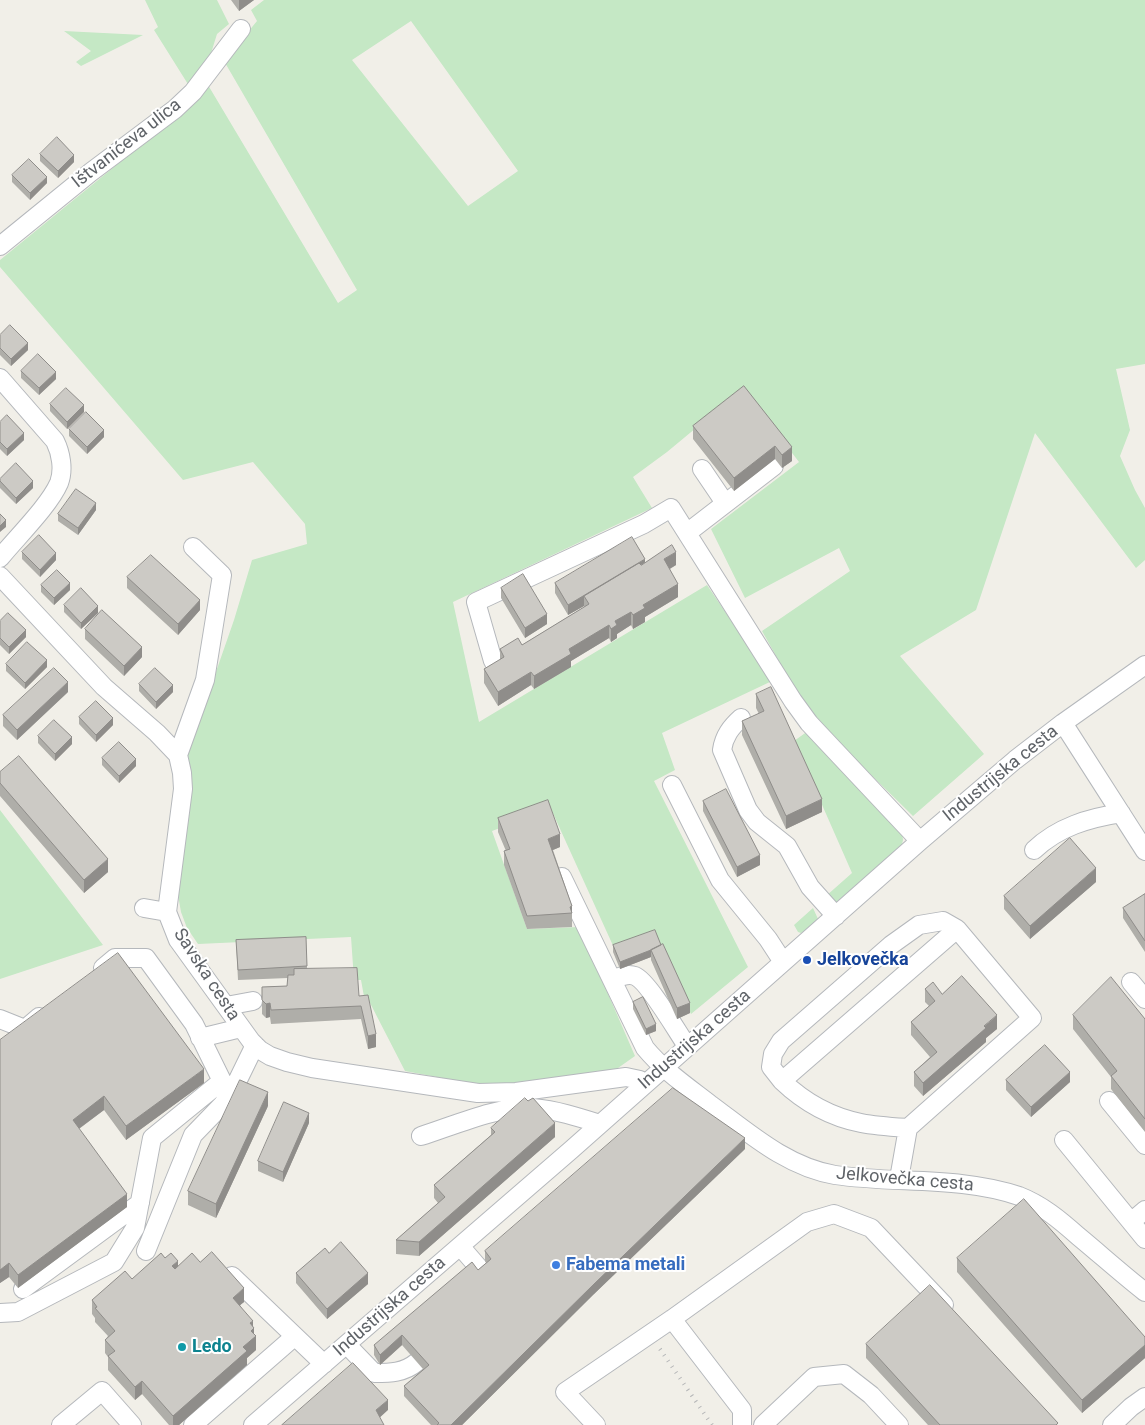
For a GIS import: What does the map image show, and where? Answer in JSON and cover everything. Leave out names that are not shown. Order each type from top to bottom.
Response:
[{"type":"street","name":"Ištvanićeva ulica","points":[[0,246],[193,92],[241,29]]},
{"type":"street","points":[[0,378],[55,442],[60,452],[61,466],[59,482],[49,500],[0,558]]},
{"type":"street","points":[[687,532],[774,466]]},
{"type":"street","points":[[702,469],[725,503]]},
{"type":"street","points":[[493,661],[476,602],[644,524],[671,508],[809,723],[920,841]]},
{"type":"street","points":[[0,576],[104,686],[178,754],[205,680],[222,575],[193,547]]},
{"type":"street","name":"Industrijska cesta","points":[[253,1425],[1015,760],[1063,723],[1145,665]]},
{"type":"street","points":[[741,718],[728,732],[722,750],[748,810],[757,822],[787,846],[810,887],[836,916]]},
{"type":"street","points":[[1063,723],[1145,851]]},
{"type":"street","name":"Savska cesta","points":[[178,754],[182,773],[182,789],[167,912],[178,940],[240,1028],[255,1045],[270,1056],[304,1066],[460,1091],[516,1092],[626,1078],[640,1080],[644,1084]]},
{"type":"street","points":[[672,785],[720,880],[768,940],[783,962]]},
{"type":"street","points":[[1034,850],[1046,838],[1077,824],[1097,817],[1121,813]]},
{"type":"street","name":"Jelkovečka cesta","points":[[562,877],[646,1048],[662,1068],[753,1136],[795,1163],[833,1174],[967,1185],[1000,1190],[1034,1203],[1052,1214],[1145,1292]]},
{"type":"street","points":[[144,908],[167,912]]},
{"type":"street","points":[[900,1179],[908,1128],[1032,1018],[958,929],[943,921],[919,925],[884,951],[781,1041],[773,1054],[771,1067],[798,1096],[834,1115],[861,1123],[908,1128]]},
{"type":"street","points":[[782,1081],[958,929]]},
{"type":"street","points":[[0,1313],[18,1312],[114,1262],[135,1228],[152,1138],[222,1081],[194,1024],[146,958],[115,958],[93,975]]},
{"type":"street","points":[[612,980],[626,975],[638,977],[687,1046]]},
{"type":"street","points":[[1132,982],[1145,999]]},
{"type":"street","points":[[226,1006],[253,1001]]},
{"type":"street","points":[[0,1018],[25,1029],[55,1005]]},
{"type":"street","points":[[200,1038],[240,1028]]},
{"type":"street","points":[[146,1252],[193,1136],[223,1104],[255,1045]]},
{"type":"street","points":[[1109,1101],[1145,1145]]},
{"type":"street","points":[[421,1136],[503,1109],[530,1108],[554,1110],[600,1124]]},
{"type":"street","points":[[1064,1140],[1145,1239]]},
{"type":"street","points":[[24,1289],[140,1203]]},
{"type":"street","points":[[1131,1222],[1145,1210]]},
{"type":"street","points":[[596,1425],[565,1392],[672,1319],[807,1222],[834,1214],[870,1228],[958,1319]]},
{"type":"street","points":[[460,1246],[485,1275]]},
{"type":"street","points":[[232,1276],[324,1364]]},
{"type":"street","points":[[672,1319],[742,1410],[742,1425]]},
{"type":"street","points":[[193,1425],[294,1337]]},
{"type":"street","points":[[347,1344],[374,1373],[395,1373],[411,1367],[417,1362]]},
{"type":"street","points":[[763,1425],[814,1377],[844,1374],[871,1395],[899,1425]]},
{"type":"street","points":[[61,1425],[102,1391],[132,1425]]},
{"type":"street","points":[[1112,1425],[1145,1397]]},
{"type":"green space","points":[[145,0],[217,0],[229,24],[217,34],[208,63],[191,89],[154,30],[158,27]]},
{"type":"green space","points":[[264,0],[1145,0],[1145,364],[1116,369],[1130,430],[1120,456],[1145,508],[1145,560],[1136,568],[1035,433],[976,610],[900,656],[984,754],[913,816],[808,713],[762,631],[850,571],[839,548],[745,598],[711,529],[799,462],[743,389],[667,452],[633,477],[652,508],[453,602],[479,722],[707,585],[772,681],[662,733],[675,770],[654,781],[748,967],[691,1014],[655,935],[615,950],[551,809],[492,831],[527,929],[579,927],[635,1056],[613,1071],[523,1083],[479,1085],[405,1071],[369,1001],[365,1002],[361,980],[354,980],[351,937],[198,944],[187,928],[181,912],[178,895],[186,758],[234,620],[252,560],[307,544],[305,524],[253,462],[183,480],[0,267],[0,260],[190,105],[208,85],[338,303],[357,290],[224,61],[257,21],[251,10]],"holes":[[[411,21],[518,171],[468,206],[352,60]]]},
{"type":"green space","points":[[64,31],[143,35],[81,66],[76,62],[91,51]]},
{"type":"green space","points":[[808,731],[902,832],[901,848],[836,905],[826,896],[852,873],[794,741]]},
{"type":"green space","points":[[0,810],[103,945],[0,979]]},
{"type":"green space","points":[[813,908],[818,919],[817,922],[801,933],[798,932],[794,925]]},
{"type":"building","points":[[57,137],[74,155],[58,171],[40,154]]},
{"type":"building","points":[[29,159],[47,177],[30,193],[12,175]]},
{"type":"building","points":[[10,325],[28,343],[11,359],[0,348],[0,335]]},
{"type":"building","points":[[38,354],[56,372],[39,388],[21,371]]},
{"type":"building","points":[[744,386],[792,447],[782,455],[775,446],[734,478],[693,426]]},
{"type":"building","points":[[66,388],[84,405],[67,422],[50,404]]},
{"type":"building","points":[[86,412],[104,430],[87,447],[69,429]]},
{"type":"building","points":[[7,415],[24,433],[7,449],[0,442],[0,422]]},
{"type":"building","points":[[16,463],[33,481],[16,498],[0,479]]},
{"type":"building","points":[[76,489],[96,503],[78,528],[58,514]]},
{"type":"building","points":[[0,514],[6,520],[0,526]]},
{"type":"building","points":[[39,535],[56,553],[40,570],[22,552]]},
{"type":"building","points":[[632,537],[645,559],[568,605],[555,583]]},
{"type":"building","points":[[672,545],[676,552],[664,559],[678,584],[643,605],[645,608],[633,615],[631,612],[615,621],[617,625],[611,629],[609,625],[569,649],[571,654],[534,676],[531,672],[498,692],[484,669],[504,657],[500,649],[518,638],[522,645],[589,604],[584,596],[639,563],[641,565]]},
{"type":"building","points":[[151,555],[200,600],[178,624],[127,577]]},
{"type":"building","points":[[57,570],[70,583],[54,598],[41,585]]},
{"type":"building","points":[[523,574],[547,614],[525,628],[501,588]]},
{"type":"building","points":[[81,588],[98,606],[81,623],[64,605]]},
{"type":"building","points":[[102,610],[142,647],[124,666],[85,629]]},
{"type":"building","points":[[8,613],[26,630],[9,647],[0,638],[0,621]]},
{"type":"building","points":[[27,642],[47,660],[25,683],[6,664]]},
{"type":"building","points":[[54,668],[68,682],[17,730],[3,715]]},
{"type":"building","points":[[155,668],[173,685],[156,702],[139,684]]},
{"type":"building","points":[[771,687],[822,799],[786,816],[742,721],[764,711],[756,694]]},
{"type":"building","points":[[96,701],[113,718],[96,735],[79,717]]},
{"type":"building","points":[[54,720],[72,737],[55,754],[38,736]]},
{"type":"building","points":[[119,742],[136,759],[119,776],[102,758]]},
{"type":"building","points":[[19,756],[108,859],[84,880],[0,783],[0,772]]},
{"type":"building","points":[[726,789],[760,855],[737,867],[703,801]]},
{"type":"building","points":[[548,800],[560,834],[548,839],[572,906],[570,907],[572,913],[527,916],[504,851],[510,849],[498,818]]},
{"type":"building","points":[[1070,838],[1096,868],[1030,926],[1004,896]]},
{"type":"building","points":[[1145,894],[1145,941],[1123,908]]},
{"type":"building","points":[[655,930],[661,945],[620,962],[613,945]]},
{"type":"building","points":[[306,937],[307,966],[238,970],[236,940]]},
{"type":"building","points":[[663,944],[690,1003],[677,1008],[651,950]]},
{"type":"building","points":[[118,953],[204,1069],[126,1126],[104,1096],[73,1120],[127,1194],[18,1275],[9,1263],[0,1270],[0,1040]]},
{"type":"building","points":[[357,968],[359,996],[368,995],[376,1034],[368,1036],[361,1006],[271,1010],[270,1003],[266,1004],[262,1000],[262,987],[287,986],[288,975],[294,975],[294,969]]},
{"type":"building","points":[[962,976],[997,1015],[984,1026],[986,1028],[923,1083],[914,1072],[937,1052],[911,1022],[935,1001],[925,989],[933,982],[942,994]]},
{"type":"building","points":[[1111,977],[1145,1019],[1145,1119],[1111,1076],[1117,1071],[1073,1015]]},
{"type":"building","points":[[643,997],[656,1024],[646,1029],[633,1002]]},
{"type":"building","points":[[1045,1045],[1070,1072],[1031,1107],[1006,1080]]},
{"type":"building","points":[[240,1080],[268,1092],[216,1204],[188,1191]]},
{"type":"building","name":"Fabema metali","points":[[673,1088],[745,1138],[451,1425],[437,1425],[439,1423],[404,1386],[429,1365],[402,1335],[380,1355],[374,1345],[472,1262],[478,1270],[491,1259],[485,1251]]},
{"type":"building","points":[[525,1098],[528,1101],[533,1098],[555,1123],[419,1242],[396,1240],[445,1197],[434,1185],[495,1132],[491,1128]]},
{"type":"building","points":[[284,1102],[309,1113],[283,1172],[258,1161]]},
{"type":"building","points":[[1024,1199],[1145,1337],[1145,1345],[1082,1400],[957,1258]]},
{"type":"building","points":[[341,1242],[368,1273],[327,1309],[296,1273],[325,1248],[329,1253]]},
{"type":"building","name":"Ledo","points":[[212,1252],[244,1288],[233,1298],[253,1321],[250,1323],[254,1328],[251,1331],[256,1336],[243,1347],[247,1351],[173,1416],[142,1381],[135,1387],[108,1356],[115,1351],[105,1340],[115,1331],[95,1308],[97,1307],[92,1300],[125,1271],[132,1279],[161,1253],[165,1258],[171,1253],[178,1261],[172,1266],[175,1269],[192,1253],[200,1262]]},
{"type":"building","points":[[930,1285],[1058,1423],[1056,1425],[940,1425],[866,1344]]},
{"type":"building","points":[[353,1363],[388,1400],[376,1410],[384,1425],[282,1425]]},
{"type":"railway","points":[[660,1349],[712,1425]]},
{"type":"place","name":"Jelkovečka","points":[[807,960]]},
{"type":"place","name":"Fabema metali","points":[[556,1265]]},
{"type":"place","name":"Ledo","points":[[182,1347]]}]
